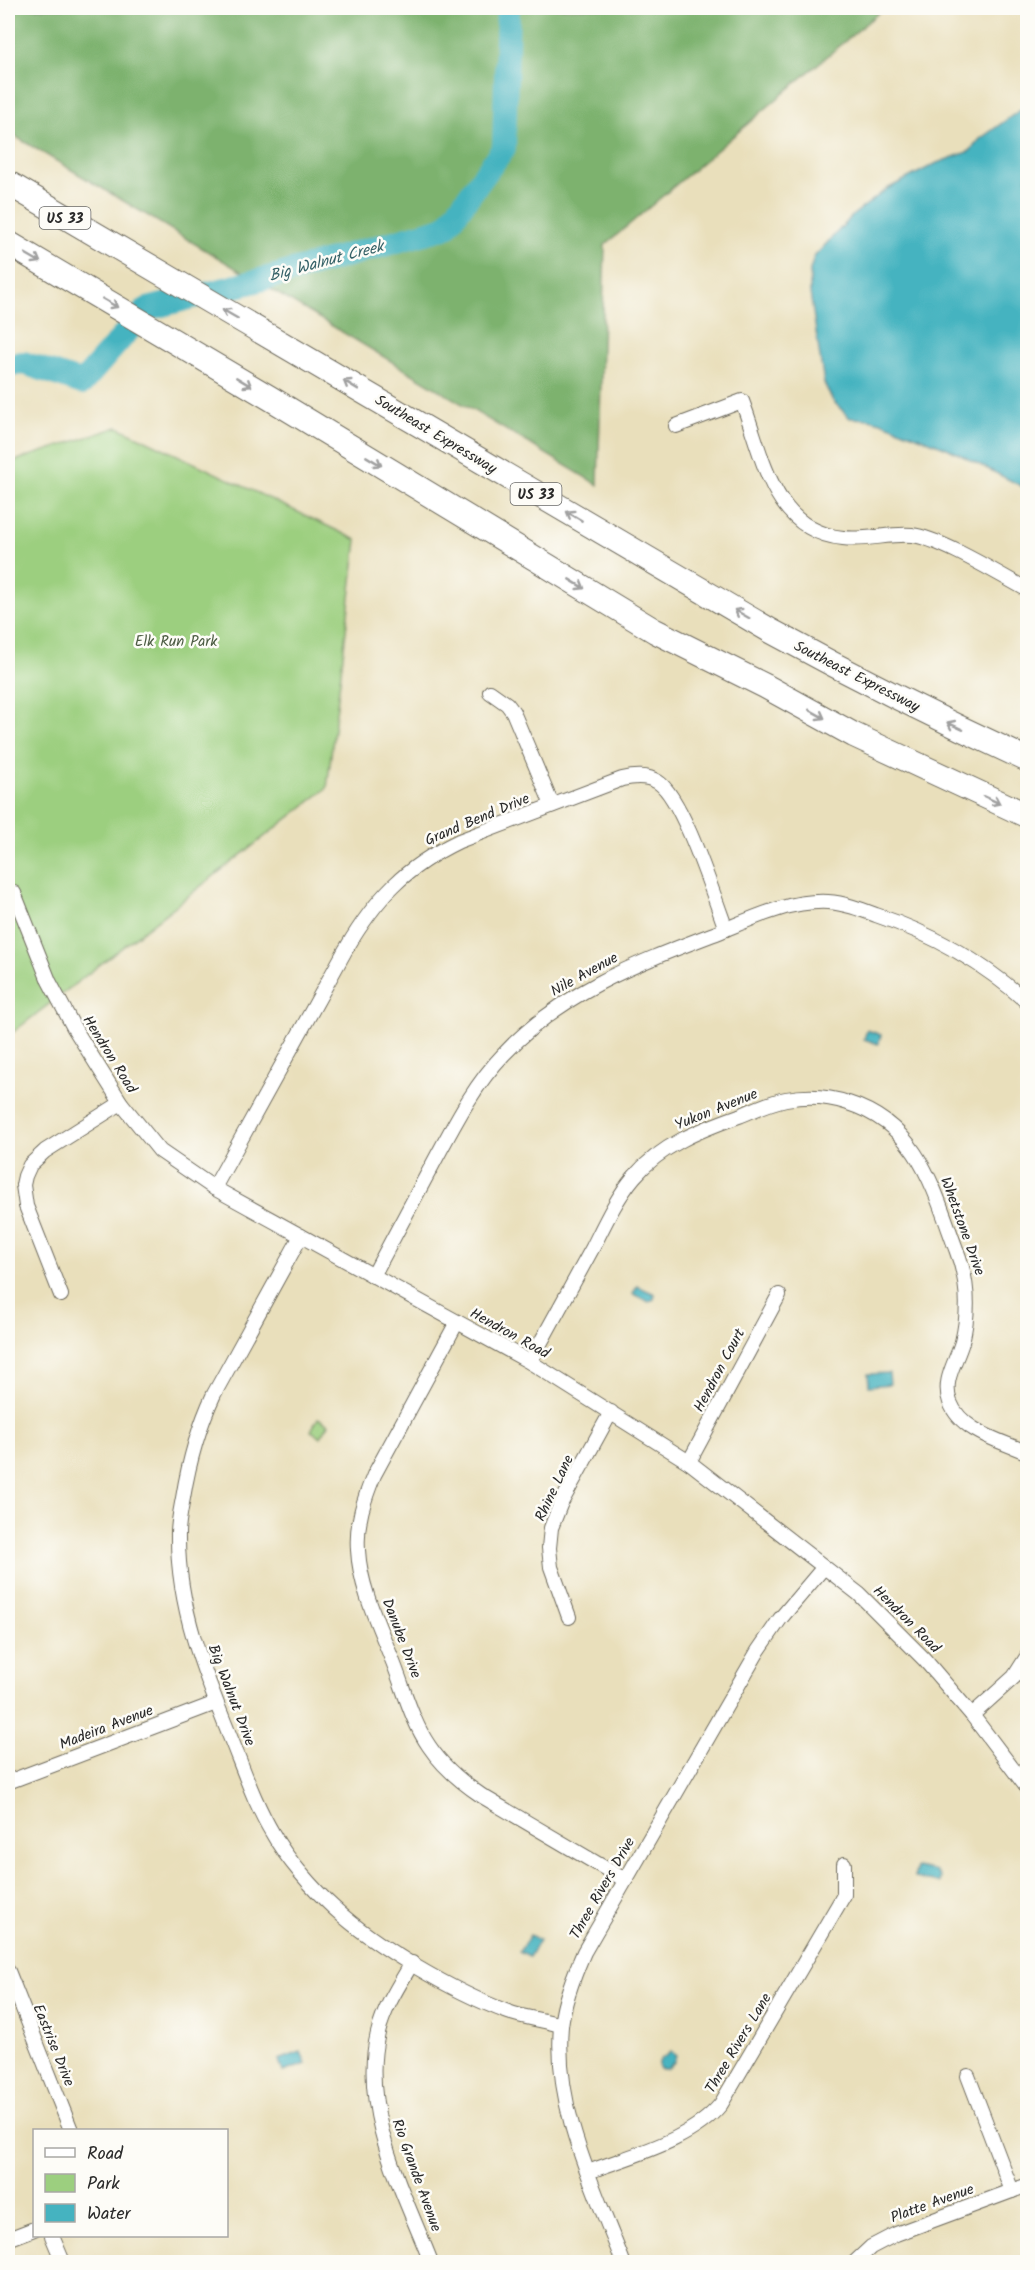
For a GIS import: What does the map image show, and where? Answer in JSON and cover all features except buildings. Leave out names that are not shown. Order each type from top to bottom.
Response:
[{"type":"highway","name":"Southeast Expressway","points":[[8,183],[778,635],[943,721],[1028,760]]},
{"type":"highway","points":[[8,243],[217,366],[655,632],[765,686],[854,735],[1028,816]]},
{"type":"street","points":[[676,426],[742,401],[774,492],[804,524],[830,536],[846,539],[914,535],[939,545],[1028,590]]},
{"type":"street","points":[[490,692],[507,704],[513,712],[552,806]]},
{"type":"street","name":"Grand Bend Drive","points":[[214,1188],[346,949],[378,901],[406,873],[434,853],[459,841],[631,777],[650,778],[671,794],[680,809],[726,929]]},
{"type":"street","name":"Hendron Road","points":[[14,893],[49,981],[74,1028],[121,1103],[160,1151],[214,1188],[530,1362],[689,1462],[867,1602],[924,1659],[972,1715],[1028,1789]]},
{"type":"street","name":"Nile Avenue","points":[[373,1276],[458,1118],[478,1085],[503,1054],[537,1022],[585,989],[644,961],[772,911],[808,903],[828,902],[851,906],[899,923],[937,940],[982,965],[1028,1003]]},
{"type":"street","name":"Yukon Avenue","points":[[530,1362],[626,1187],[635,1175],[664,1150],[702,1129],[784,1099],[803,1096],[837,1099],[864,1108],[886,1120]]},
{"type":"street","points":[[61,1295],[26,1206],[23,1185],[25,1176],[30,1166],[45,1151],[121,1103]]},
{"type":"street","name":"Whetstone Drive","points":[[886,1120],[919,1158],[957,1251],[965,1277],[967,1310],[964,1329],[946,1387],[949,1402],[957,1415],[969,1426],[1028,1452]]},
{"type":"street","name":"Big Walnut Drive","points":[[301,1236],[214,1394],[200,1425],[188,1463],[178,1531],[181,1579],[191,1629],[216,1703],[250,1788],[274,1837],[307,1880],[332,1907],[375,1940],[481,2001],[511,2013],[561,2025]]},
{"type":"street","name":"Hendron Court","points":[[689,1462],[779,1295]]},
{"type":"street","name":"Danube Drive","points":[[457,1322],[374,1475],[367,1493],[358,1529],[358,1559],[364,1586],[416,1722],[427,1744],[442,1765],[482,1796],[625,1880]]},
{"type":"street","name":"Rhine Lane","points":[[569,1617],[551,1567],[549,1548],[551,1528],[560,1505],[611,1412]]},
{"type":"street","name":"Three Rivers Drive","points":[[623,2262],[575,2138],[567,2109],[561,2059],[561,2025],[572,1980],[584,1952],[758,1652],[780,1619],[824,1568]]},
{"type":"street","points":[[972,1715],[1014,1677],[1028,1655]]},
{"type":"street","name":"Madeira Avenue","points":[[8,1782],[216,1703]]},
{"type":"street","name":"Three Rivers Lane","points":[[588,2172],[685,2134],[711,2116],[730,2091],[844,1895],[844,1864]]},
{"type":"street","name":"Rio Grande Avenue","points":[[412,1963],[391,2000],[378,2033],[373,2083],[378,2114],[388,2150],[431,2262]]},
{"type":"street","name":"Eastrise Drive","points":[[8,1971],[71,2129]]},
{"type":"street","points":[[968,2076],[1012,2191]]},
{"type":"street","name":"Platte Avenue","points":[[855,2262],[871,2247],[896,2234],[1028,2185]]},
{"type":"street","points":[[8,2239],[33,2229]]},
{"type":"street","points":[[53,2237],[63,2262]]},
{"type":"green space","points":[[8,8],[884,8],[605,245],[598,485],[8,132]]},
{"type":"green space","name":"Elk Run Park","points":[[118,427],[357,540],[327,788],[8,1036],[8,463]]},
{"type":"green space","points":[[318,1418],[329,1424],[321,1437],[311,1431]]},
{"type":"water","points":[[1027,105],[1027,489],[947,448],[881,422],[850,418],[833,401],[824,383],[810,293],[810,270],[814,257],[853,215],[887,189],[937,163],[970,151],[980,139]]},
{"type":"water","points":[[867,1030],[881,1035],[878,1044],[864,1039]]},
{"type":"water","points":[[637,1286],[655,1294],[654,1299],[649,1302],[633,1294]]},
{"type":"water","points":[[889,1373],[890,1384],[869,1386],[868,1374]]},
{"type":"water","points":[[917,1867],[936,1871],[940,1877],[939,1883],[914,1878]]},
{"type":"water","points":[[530,1935],[539,1940],[529,1957],[519,1952]]},
{"type":"water","points":[[301,2052],[306,2064],[283,2072],[279,2060]]},
{"type":"water","points":[[671,2052],[676,2056],[674,2062],[667,2069],[660,2069],[658,2065],[660,2060]]},
{"type":"waterway","name":"Big Walnut Creek","points":[[8,365],[24,363],[82,383],[147,309],[279,275],[446,227],[504,148],[508,8]]}]
